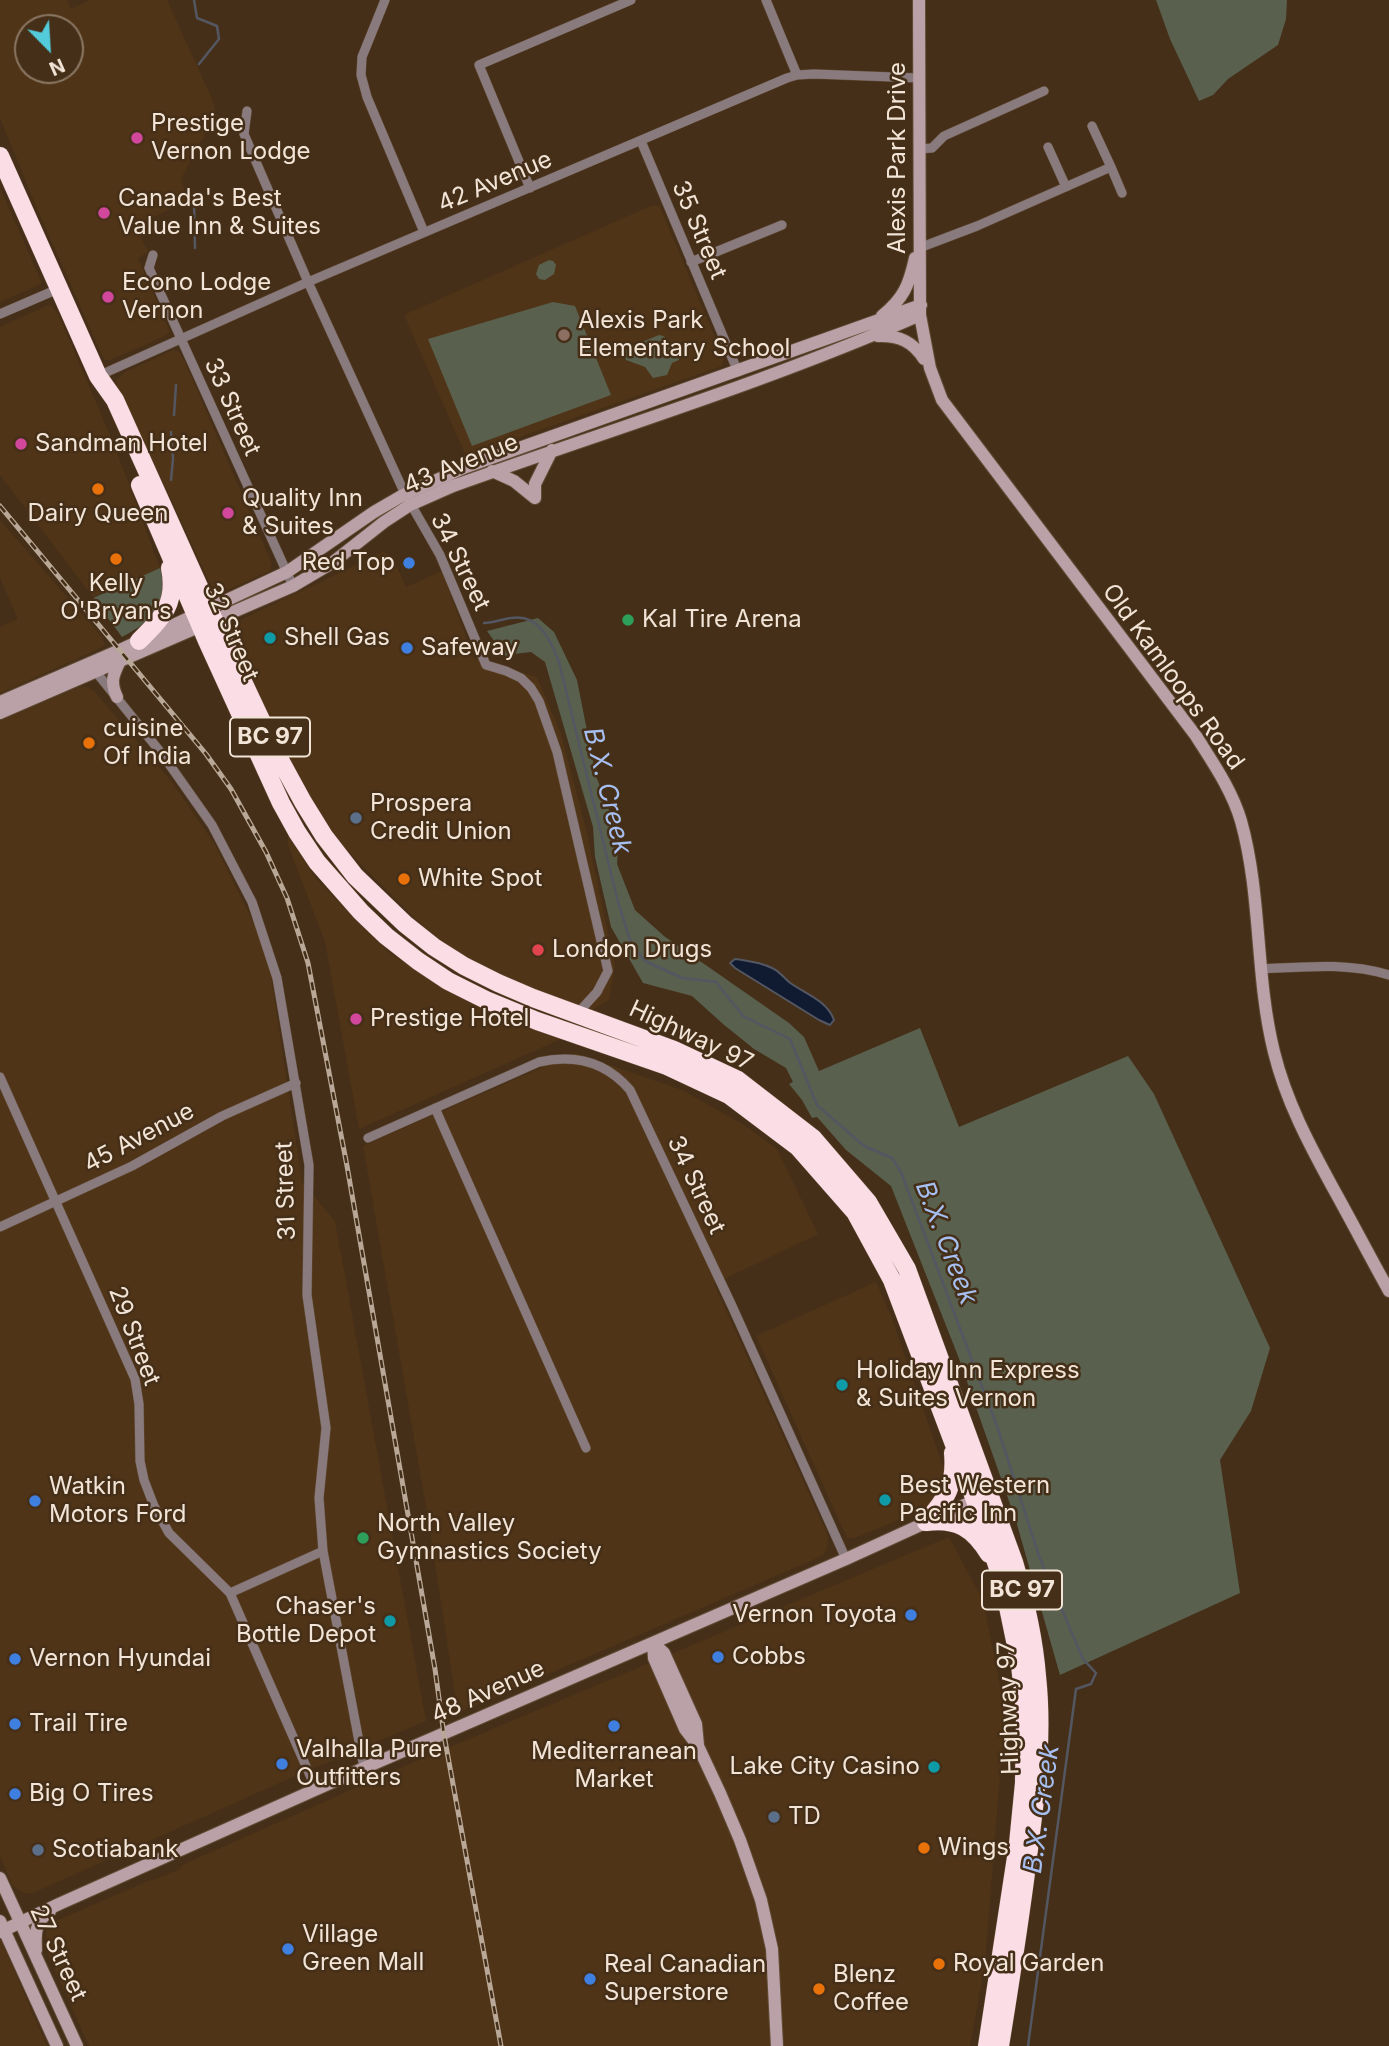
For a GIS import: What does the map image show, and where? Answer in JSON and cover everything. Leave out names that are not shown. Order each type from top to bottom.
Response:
[{"type":"highway","name":"32 Street","points":[[0,156],[98,376],[115,400],[281,803],[297,832],[317,862],[340,889],[386,936],[448,981],[514,1013]]},
{"type":"highway","name":"32 Street","points":[[98,376],[105,405],[166,544],[279,758],[324,836],[355,876],[405,924],[464,966]]},
{"type":"highway","points":[[139,641],[162,616],[173,593],[166,544]]},
{"type":"highway","name":"Highway 97","points":[[464,966],[498,983],[674,1050],[738,1080],[813,1138],[868,1202],[906,1269],[983,1497],[1020,1665],[1025,1713],[1024,1783],[1000,2003]]},
{"type":"highway","name":"Highway 97","points":[[514,1013],[667,1066],[729,1095],[798,1147],[855,1212],[892,1280],[951,1436],[1014,1562],[1027,1606],[1037,1677],[1037,1791],[1026,1878],[1000,2003]]},
{"type":"highway","points":[[926,1522],[952,1485],[954,1458],[951,1436]]},
{"type":"highway","points":[[926,1522],[939,1520],[957,1523],[968,1530],[986,1550],[999,1571]]},
{"type":"highway","name":"BC 97","points":[[987,2046],[1000,2003]]},
{"type":"highway","name":"BC 97","points":[[1000,2003],[1000,2046]]},
{"type":"street","points":[[384,0],[362,57],[361,75],[367,97],[424,232]]},
{"type":"street","points":[[530,188],[479,65],[631,0]]},
{"type":"street","points":[[766,0],[797,75]]},
{"type":"street","name":"Alexis Park Drive","points":[[919,0],[920,310]]},
{"type":"street","name":"42 Avenue","points":[[98,376],[424,232],[797,75],[919,78]]},
{"type":"street","points":[[919,149],[932,148],[944,136],[1044,91]]},
{"type":"street","name":"34 Street","points":[[247,111],[244,134],[308,282],[408,500],[440,555],[486,665],[521,678],[531,688],[557,752],[608,971],[597,992],[577,1014]]},
{"type":"street","points":[[1092,126],[1122,193]]},
{"type":"street","name":"35 Street","points":[[640,141],[738,372]]},
{"type":"street","points":[[1048,146],[1066,187]]},
{"type":"street","points":[[876,320],[902,297],[910,281],[919,242],[977,226],[1111,167]]},
{"type":"street","points":[[691,262],[782,225]]},
{"type":"street","name":"33 Street","points":[[153,255],[149,268],[293,586]]},
{"type":"street","points":[[0,314],[58,289]]},
{"type":"street","name":"43 Avenue","points":[[0,713],[93,668],[139,641],[293,586],[332,563],[408,500],[466,467],[738,372],[876,320],[920,310]]},
{"type":"street","name":"43 Avenue","points":[[0,702],[93,668],[120,661],[287,572],[374,512],[728,391],[870,337],[920,310]]},
{"type":"street","name":"Old Kamloops Road","points":[[920,310],[923,340],[942,400],[1196,736],[1226,784],[1240,818],[1251,867],[1265,1009],[1286,1092],[1302,1131],[1389,1291]]},
{"type":"street","points":[[870,337],[889,335],[904,339],[918,350],[930,368]]},
{"type":"street","points":[[492,471],[514,481],[535,498],[535,484],[552,450]]},
{"type":"street","points":[[117,697],[111,684],[120,661]]},
{"type":"street","name":"31 Street","points":[[93,668],[162,754],[212,825],[251,902],[277,978],[309,1165],[307,1294],[327,1427],[319,1497],[323,1552],[364,1768]]},
{"type":"street","points":[[340,889],[355,876]]},
{"type":"street","points":[[1261,969],[1317,966],[1350,968],[1389,975]]},
{"type":"street","name":"34 Street","points":[[368,1138],[539,1062],[559,1058],[584,1061],[617,1075],[630,1090],[732,1306],[846,1559]]},
{"type":"street","name":"29 Street","points":[[0,1077],[135,1379],[139,1404],[140,1461],[154,1506],[169,1533],[230,1593],[316,1790]]},
{"type":"street","name":"45 Avenue","points":[[0,1227],[132,1166],[222,1116],[296,1083]]},
{"type":"street","points":[[435,1108],[586,1448]]},
{"type":"street","name":"48 Avenue","points":[[1,1928],[20,1922],[983,1497]]},
{"type":"street","points":[[230,1593],[323,1552]]},
{"type":"street","points":[[653,1643],[655,1661],[685,1729],[698,1746],[740,1840],[761,1900],[772,1949],[777,2046]]},
{"type":"street","name":"27 Street","points":[[0,1878],[77,2046]]},
{"type":"street","points":[[36,1954],[35,1929],[41,1917],[59,1904]]},
{"type":"street","name":"27 Street","points":[[1,1928],[57,2046]]},
{"type":"shaded area","points":[[0,0],[67,0],[71,9],[90,0],[167,0],[215,109],[181,179],[188,201],[135,225],[148,252],[138,258],[170,332],[105,360],[35,204],[0,118]]},
{"type":"shaded area","points":[[0,188],[41,284],[0,302]]},
{"type":"shaded area","name":"Alexis Park Elementary School","points":[[653,205],[660,207],[722,354],[722,366],[466,456],[406,314]]},
{"type":"shaded area","points":[[48,305],[58,314],[113,442],[160,568],[93,597],[0,475],[0,327]]},
{"type":"shaded area","points":[[173,350],[179,352],[184,360],[272,564],[270,571],[225,591],[218,592],[211,586],[117,387],[116,380],[125,372]]},
{"type":"shaded area","points":[[0,520],[101,636],[105,644],[0,693],[0,627],[18,619],[0,578]]},
{"type":"shaded area","points":[[383,552],[392,556],[406,587],[442,571],[474,659],[537,677],[561,734],[585,825],[615,965],[609,1000],[590,1011],[486,970],[452,949],[418,921],[331,834],[276,739],[232,638],[234,623]]},
{"type":"shaded area","points":[[86,686],[94,691],[171,781],[214,843],[267,950],[302,1182],[335,1221],[426,1721],[295,1776],[33,1893],[24,1893],[13,1886],[0,1856],[0,721]]},
{"type":"shaded area","points":[[288,836],[316,879],[388,952],[450,992],[517,1024],[561,1039],[359,1129],[325,942],[288,845]]},
{"type":"shaded area","points":[[575,1053],[682,1090],[744,1125],[777,1149],[818,1234],[714,1284],[825,1529],[827,1549],[822,1556],[458,1713],[428,1518],[363,1146]]},
{"type":"shaded area","points":[[876,1282],[891,1316],[945,1472],[937,1497],[924,1509],[855,1538],[847,1538],[756,1336]]},
{"type":"shaded area","points":[[949,1537],[983,1601],[1005,1711],[985,1963],[970,2046],[89,2046],[47,1952],[46,1931],[54,1922],[180,1869],[182,1865],[407,1765]]},
{"type":"shaded area","points":[[0,1938],[47,2046],[0,2046]]},
{"type":"green space","points":[[1156,0],[1287,0],[1286,19],[1278,45],[1228,79],[1213,95],[1199,101],[1170,39]]},
{"type":"green space","points":[[549,260],[556,265],[554,274],[545,280],[539,279],[536,274],[539,265]]},
{"type":"green space","points":[[553,302],[575,306],[611,395],[472,446],[428,339]]},
{"type":"green space","points":[[659,335],[665,337],[669,347],[677,350],[679,360],[672,363],[667,375],[653,378],[645,367],[626,360],[624,355],[630,347]]},
{"type":"green space","points":[[160,568],[164,580],[162,601],[150,618],[122,637],[93,598]]},
{"type":"green space","points":[[538,618],[554,632],[577,680],[596,776],[619,836],[617,864],[635,910],[664,936],[789,1023],[804,1037],[819,1071],[920,1028],[959,1127],[1128,1056],[1154,1094],[1270,1348],[1251,1411],[1220,1460],[1240,1593],[1060,1675],[1016,1521],[958,1356],[891,1186],[846,1150],[817,1117],[812,1118],[789,1084],[793,1082],[786,1068],[754,1049],[692,996],[643,983],[611,927],[595,857],[593,827],[545,662],[531,652],[514,654],[507,659],[487,631]]},
{"type":"water","points":[[735,959],[774,969],[821,1002],[834,1020],[830,1025],[819,1020],[735,968],[730,963]]},
{"type":"waterway","name":"B.X. Creek","points":[[194,0],[197,18],[217,26],[219,39],[199,64]]},
{"type":"waterway","name":"B.X. Creek","points":[[194,202],[195,248]]},
{"type":"waterway","name":"B.X. Creek","points":[[174,415],[176,385]]},
{"type":"waterway","name":"B.X. Creek","points":[[171,432],[171,480]]},
{"type":"waterway","name":"B.X. Creek","points":[[484,623],[511,618],[529,620],[542,630],[552,646],[559,662],[618,902],[631,943],[645,961],[682,978],[716,982],[743,1016],[790,1039],[817,1105],[864,1146],[892,1158],[901,1172],[998,1429],[1039,1556],[1083,1659],[1096,1673],[1091,1684],[1076,1689],[1028,2046]]},
{"type":"railway","points":[[0,506],[206,754],[231,789],[266,852],[287,898],[308,963],[347,1166],[435,1669],[444,1735],[501,2046]]},
{"type":"place","name":"Prestige Vernon Lodge","points":[[137,138]]},
{"type":"place","name":"Canada's Best Value Inn & Suites","points":[[104,213]]},
{"type":"place","name":"Econo Lodge Vernon","points":[[108,297]]},
{"type":"place","name":"Alexis Park Elementary School","points":[[564,335]]},
{"type":"place","name":"Sandman Hotel","points":[[21,444]]},
{"type":"place","name":"Dairy Queen","points":[[98,489]]},
{"type":"place","name":"Quality Inn & Suites","points":[[228,513]]},
{"type":"place","name":"Kelly O'Bryan's","points":[[116,559]]},
{"type":"place","name":"Red Top","points":[[409,563]]},
{"type":"place","name":"Kal Tire Arena","points":[[628,620]]},
{"type":"place","name":"Shell Gas","points":[[270,638]]},
{"type":"place","name":"Safeway","points":[[407,648]]},
{"type":"place","name":"cuisine Of India","points":[[89,743]]},
{"type":"place","name":"Prospera Credit Union","points":[[356,818]]},
{"type":"place","name":"White Spot","points":[[404,879]]},
{"type":"place","name":"London Drugs","points":[[538,950]]},
{"type":"place","name":"Prestige Hotel","points":[[356,1019]]},
{"type":"place","name":"Holiday Inn Express & Suites Vernon","points":[[842,1385]]},
{"type":"place","name":"Best Western Pacific Inn","points":[[885,1500]]},
{"type":"place","name":"Watkin Motors Ford","points":[[35,1501]]},
{"type":"place","name":"North Valley Gymnastics Society","points":[[363,1538]]},
{"type":"place","name":"Vernon Toyota","points":[[911,1615]]},
{"type":"place","name":"Chaser's Bottle Depot","points":[[390,1621]]},
{"type":"place","name":"Cobbs","points":[[718,1657]]},
{"type":"place","name":"Vernon Hyundai","points":[[15,1659]]},
{"type":"place","name":"Trail Tire","points":[[15,1724]]},
{"type":"place","name":"Mediterranean Market","points":[[614,1726]]},
{"type":"place","name":"Valhalla Pure Outfitters","points":[[282,1764]]},
{"type":"place","name":"Lake City Casino","points":[[934,1767]]},
{"type":"place","name":"Big O Tires","points":[[15,1794]]},
{"type":"place","name":"TD","points":[[774,1817]]},
{"type":"place","name":"Wings","points":[[924,1848]]},
{"type":"place","name":"Scotiabank","points":[[38,1850]]},
{"type":"place","name":"Village Green Mall","points":[[288,1949]]},
{"type":"place","name":"Royal Garden","points":[[939,1964]]},
{"type":"place","name":"Real Canadian Superstore","points":[[590,1979]]},
{"type":"place","name":"Blenz Coffee","points":[[819,1989]]}]
